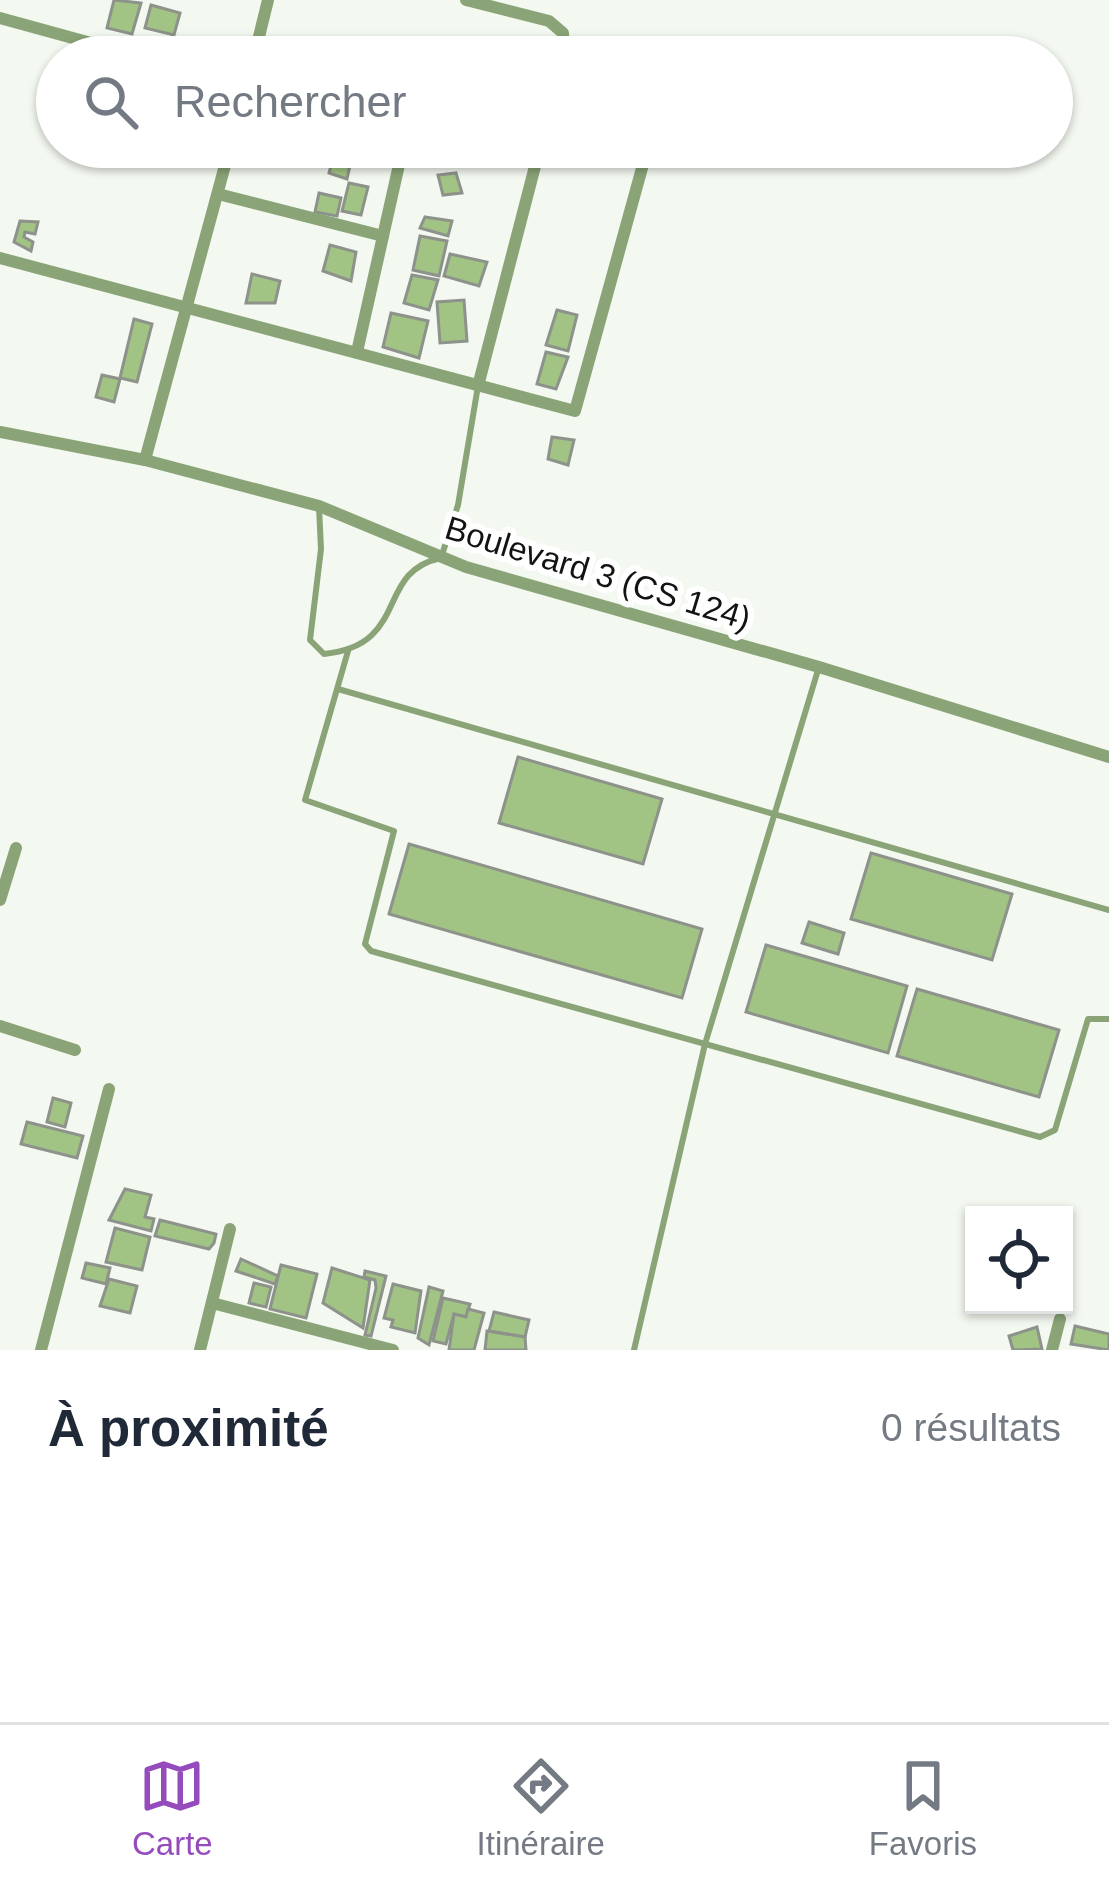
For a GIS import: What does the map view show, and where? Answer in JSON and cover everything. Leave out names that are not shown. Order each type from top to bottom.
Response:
[{"type":"street","points":[[259,36],[268,0]]},
{"type":"street","points":[[466,0],[549,21],[562,36]]},
{"type":"street","points":[[0,18],[66,36]]},
{"type":"street","points":[[145,460],[225,168]]},
{"type":"street","points":[[357,352],[398,168]]},
{"type":"street","points":[[478,386],[535,168]]},
{"type":"street","points":[[0,258],[575,412],[641,168]]},
{"type":"street","points":[[218,194],[383,236]]},
{"type":"street","name":"Boulevard 3 (CS 124)","points":[[0,432],[145,460],[319,506],[441,558],[819,667],[1109,758]]},
{"type":"street","points":[[0,900],[16,848]]},
{"type":"street","points":[[0,1026],[75,1050]]},
{"type":"street","points":[[41,1350],[109,1089]]},
{"type":"street","points":[[200,1350],[230,1229]]},
{"type":"street","points":[[212,1303],[359,1346],[393,1350]]},
{"type":"street","points":[[1052,1350],[1060,1319]]},
{"type":"lane","points":[[319,506],[321,549],[310,640],[324,654],[348,651],[375,638],[411,570],[441,558],[458,505],[478,386]]},
{"type":"lane","points":[[348,651],[305,800],[394,831],[368,949],[1046,1137],[1055,1130],[1088,1019],[1109,1019]]},
{"type":"lane","points":[[634,1350],[705,1044],[819,667]]},
{"type":"lane","points":[[338,689],[1109,910]]},
{"type":"building","points":[[114,0],[141,3],[132,34],[107,28]]},
{"type":"building","points":[[151,5],[180,13],[174,35],[145,28]]},
{"type":"building","points":[[330,168],[349,168],[347,179],[329,173]]},
{"type":"building","points":[[456,173],[462,193],[443,195],[438,175]]},
{"type":"building","points":[[349,183],[368,187],[361,215],[342,211]]},
{"type":"building","points":[[319,193],[341,198],[337,216],[315,212]]},
{"type":"building","points":[[425,217],[452,221],[448,236],[420,228]]},
{"type":"building","points":[[20,221],[38,222],[35,234],[25,232],[24,237],[33,242],[31,251],[14,242]]},
{"type":"building","points":[[420,236],[447,241],[439,276],[413,270]]},
{"type":"building","points":[[330,245],[356,252],[351,281],[323,271]]},
{"type":"building","points":[[450,254],[487,262],[479,286],[444,276]]},
{"type":"building","points":[[252,274],[280,281],[275,303],[246,303]]},
{"type":"building","points":[[412,275],[438,280],[429,310],[404,303]]},
{"type":"building","points":[[464,300],[467,341],[440,343],[437,302]]},
{"type":"building","points":[[557,310],[577,315],[568,351],[546,345]]},
{"type":"building","points":[[391,313],[428,321],[419,358],[383,347]]},
{"type":"building","points":[[134,319],[152,324],[137,382],[120,378]]},
{"type":"building","points":[[546,352],[568,357],[556,389],[537,384]]},
{"type":"building","points":[[102,375],[120,379],[114,402],[96,397]]},
{"type":"building","points":[[552,437],[574,440],[568,465],[548,459]]},
{"type":"building","points":[[518,757],[662,799],[643,864],[499,823]]},
{"type":"building","points":[[409,844],[702,929],[682,998],[389,914]]},
{"type":"building","points":[[871,853],[1012,894],[992,960],[851,919]]},
{"type":"building","points":[[809,922],[844,933],[838,954],[802,943]]},
{"type":"building","points":[[766,945],[907,986],[888,1053],[746,1012]]},
{"type":"building","points":[[917,989],[1059,1030],[1039,1097],[897,1056]]},
{"type":"building","points":[[53,1098],[71,1103],[65,1127],[47,1122]]},
{"type":"building","points":[[27,1122],[83,1136],[77,1158],[21,1144]]},
{"type":"building","points":[[125,1189],[151,1195],[145,1217],[154,1219],[151,1231],[109,1220]]},
{"type":"building","points":[[160,1220],[216,1234],[214,1243],[209,1249],[155,1236]]},
{"type":"building","points":[[115,1228],[150,1237],[142,1270],[106,1262]]},
{"type":"building","points":[[241,1259],[278,1276],[275,1284],[236,1271]]},
{"type":"building","points":[[86,1263],[110,1268],[106,1284],[82,1278]]},
{"type":"building","points":[[281,1265],[317,1274],[306,1318],[270,1309]]},
{"type":"building","points":[[332,1268],[370,1280],[363,1328],[323,1303]]},
{"type":"building","points":[[365,1271],[386,1276],[371,1336],[365,1335],[376,1288],[375,1280],[364,1277]]},
{"type":"building","points":[[109,1279],[137,1286],[130,1313],[100,1306]]},
{"type":"building","points":[[254,1283],[271,1287],[266,1307],[249,1303]]},
{"type":"building","points":[[393,1284],[421,1291],[415,1333],[391,1327],[393,1320],[384,1318]]},
{"type":"building","points":[[429,1287],[443,1291],[429,1345],[418,1338]]},
{"type":"building","points":[[443,1298],[470,1304],[466,1317],[454,1314],[446,1344],[433,1341]]},
{"type":"building","points":[[468,1309],[484,1313],[474,1350],[449,1350],[454,1314],[466,1317]]},
{"type":"building","points":[[494,1312],[529,1320],[525,1337],[489,1331]]},
{"type":"building","points":[[1075,1326],[1109,1334],[1109,1350],[1071,1344]]},
{"type":"building","points":[[1037,1327],[1042,1349],[1013,1350],[1009,1336]]},
{"type":"building","points":[[487,1331],[525,1337],[526,1350],[485,1350]]}]
